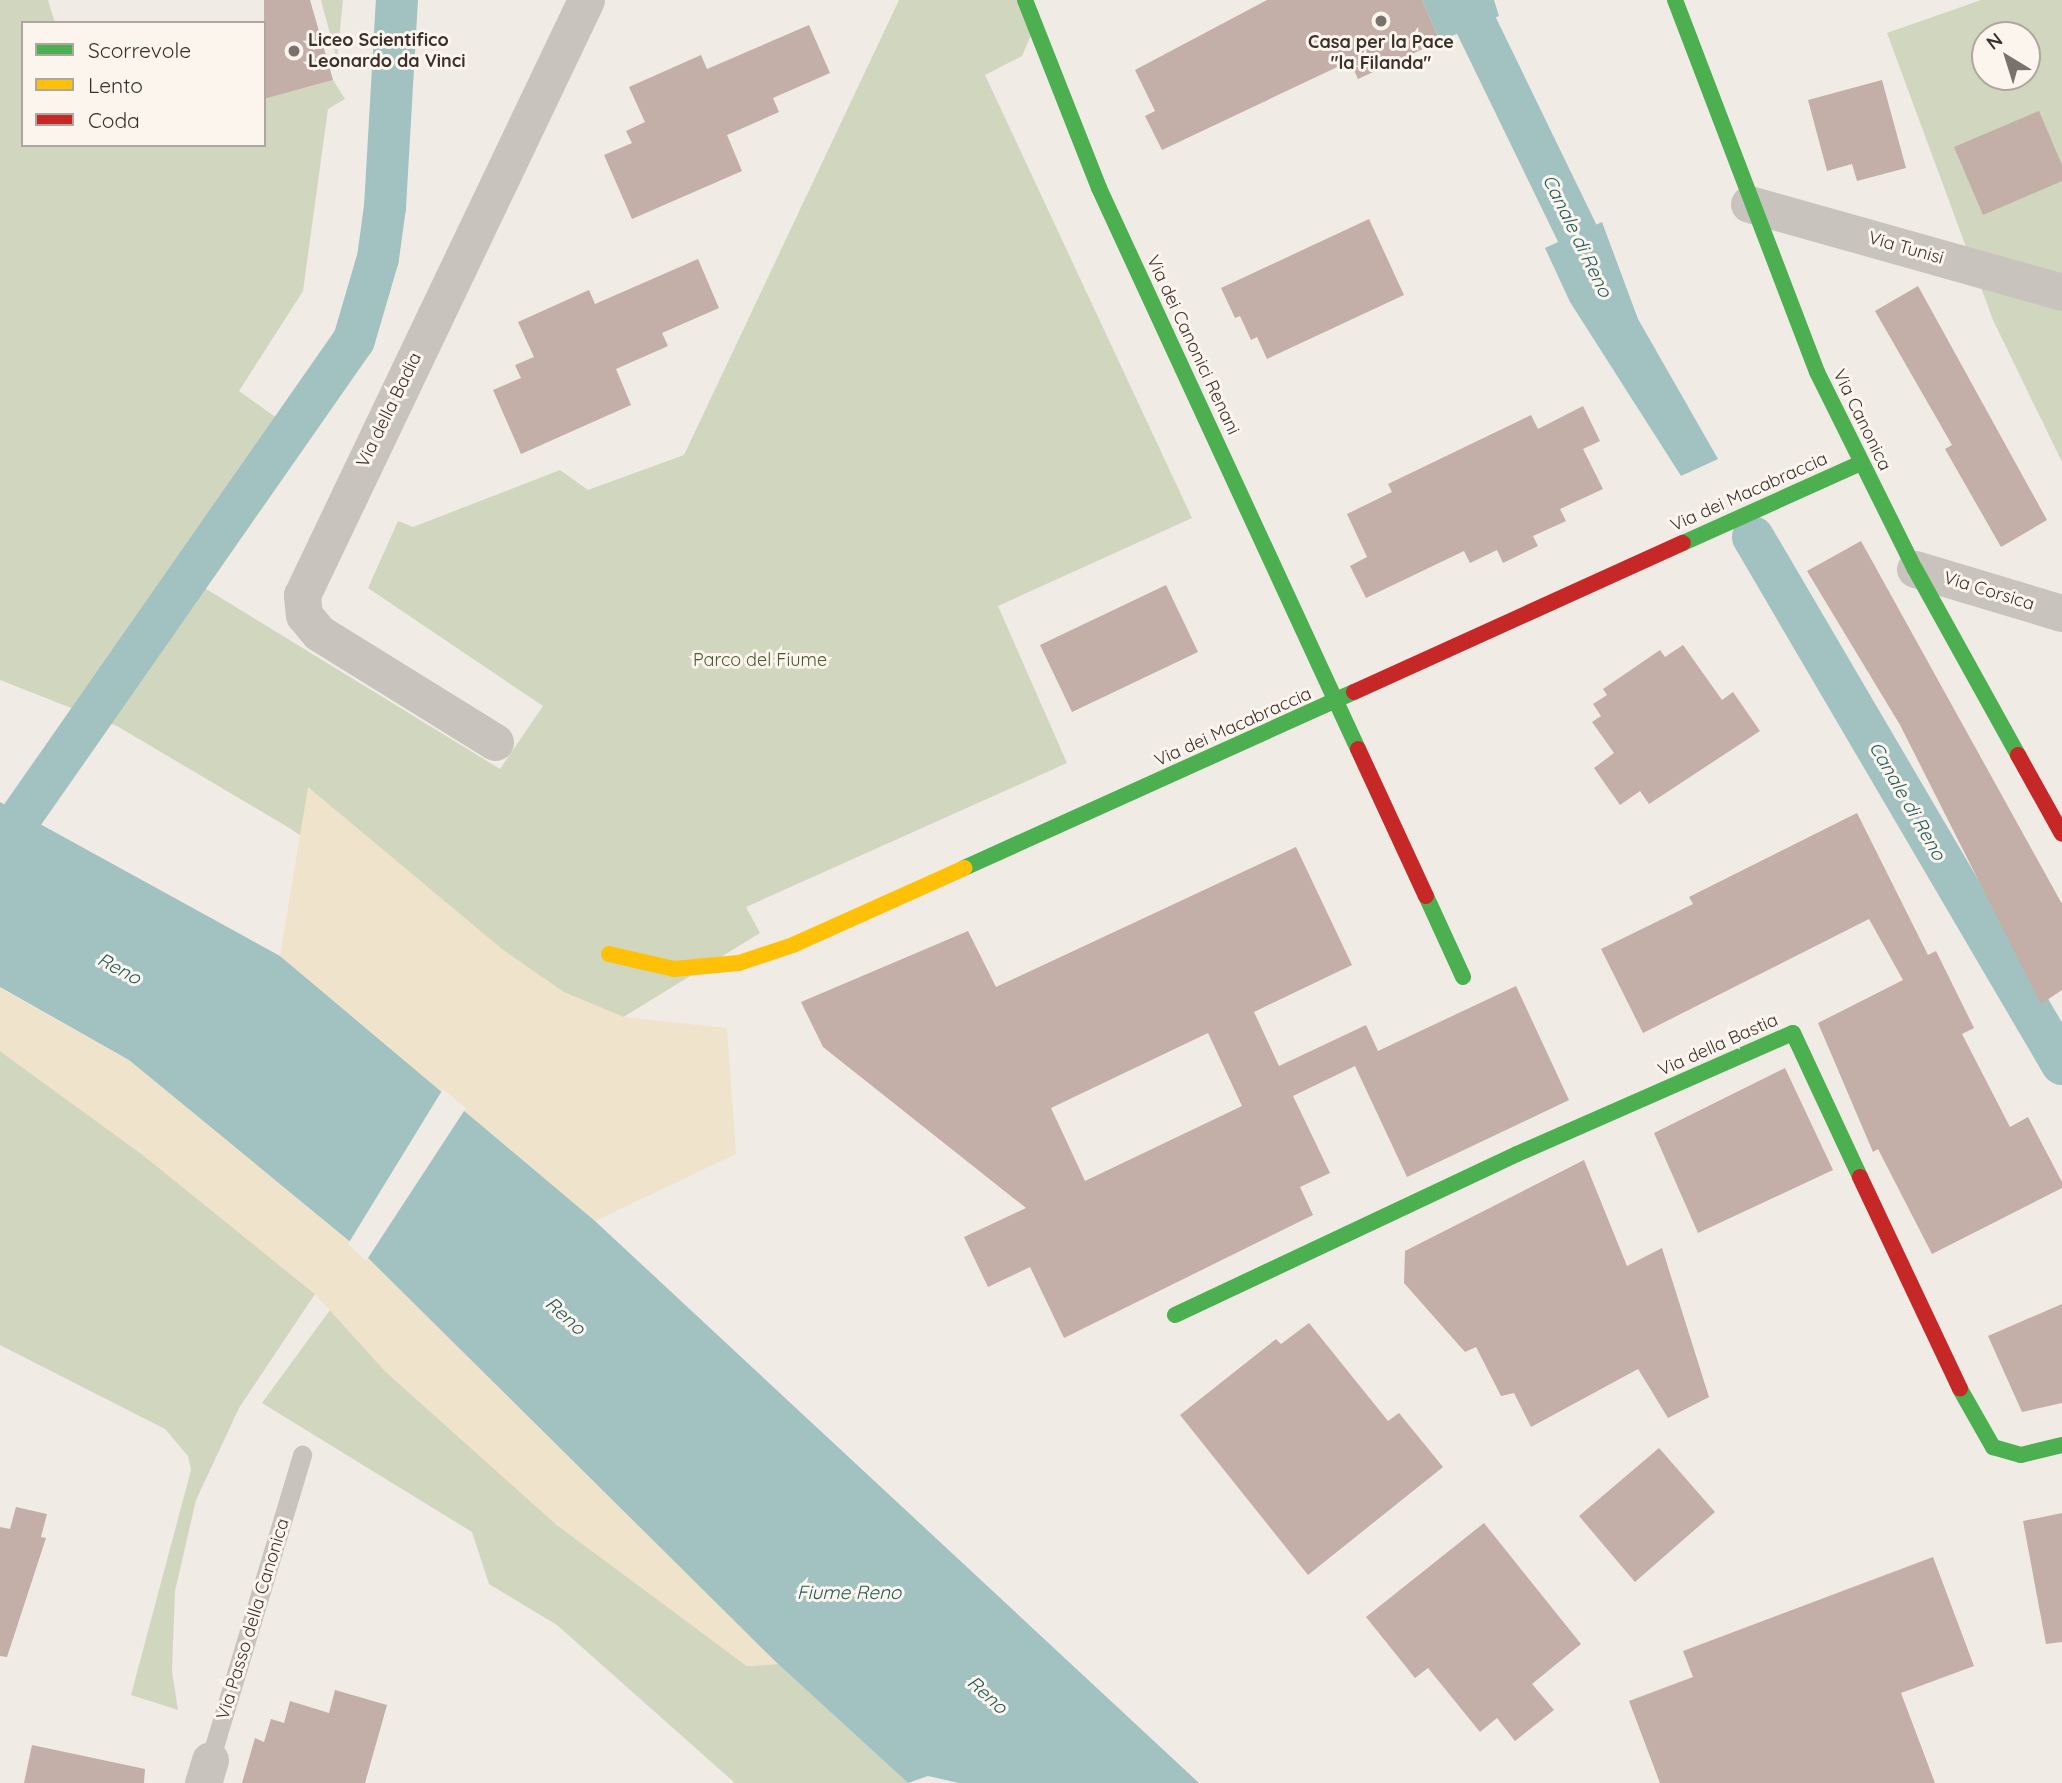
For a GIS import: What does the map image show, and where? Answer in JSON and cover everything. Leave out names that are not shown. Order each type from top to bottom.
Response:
[{"type":"street","name":"Via della Badia","points":[[495,742],[319,633],[304,615],[302,595],[586,0]]},
{"type":"street","name":"Via dei Canonici Renani","points":[[1025,0],[1099,188],[1463,977]]},
{"type":"street","name":"Via Canonica","points":[[1675,0],[1749,204],[1861,463],[1915,569],[2062,834]]},
{"type":"street","name":"Via Tunisi","points":[[1749,204],[2062,292]]},
{"type":"street","name":"Via dei Macabraccia","points":[[609,954],[674,970],[739,963],[793,945],[1861,463]]},
{"type":"street","name":"Via Corsica","points":[[1915,569],[2062,613]]},
{"type":"street","name":"Via della Bastia","points":[[1175,1315],[1517,1154],[1793,1032],[1978,1428],[1993,1447],[2021,1455],[2062,1445]]},
{"type":"lane","name":"Via Passo della Canonica","points":[[206,1771],[302,1455]]},
{"type":"green space","name":"Parco del Fiume","points":[[0,0],[48,0],[54,21],[21,21],[21,147],[266,147],[266,98],[333,80],[345,99],[328,109],[303,291],[239,391],[295,431],[203,587],[500,769],[543,706],[368,588],[398,521],[413,527],[560,470],[588,490],[684,455],[899,0],[1025,0],[1034,28],[1022,56],[985,75],[1192,518],[998,606],[1067,763],[746,907],[760,933],[591,1037],[291,829],[117,726],[0,680]]},
{"type":"green space","points":[[321,0],[343,0],[337,60]]},
{"type":"green space","points":[[1981,0],[2062,0],[2062,462],[1993,320],[1887,33]]},
{"type":"green space","points":[[0,1051],[143,1155],[315,1294],[239,1408],[196,1500],[175,1591],[172,1671],[178,1710],[131,1695],[191,1470],[188,1456],[165,1429],[0,1345]]},
{"type":"green space","points":[[330,1310],[385,1371],[557,1525],[747,1666],[778,1664],[908,1783],[735,1783],[557,1625],[489,1584],[472,1532],[262,1403]]},
{"type":"sand","points":[[308,787],[502,949],[564,992],[624,1017],[727,1028],[736,1154],[595,1221],[280,956]]},
{"type":"sand","points":[[0,988],[129,1060],[359,1249],[778,1664],[747,1666],[557,1525],[385,1371],[315,1294],[143,1155],[0,1051]]},
{"type":"water","points":[[1422,0],[1494,0],[1499,16],[1440,41]]},
{"type":"water","points":[[1602,222],[1638,319],[1718,459],[1681,476],[1570,302],[1545,248]]},
{"type":"water","name":"Fiume Reno","points":[[0,802],[280,956],[595,1221],[1199,1783],[959,1783],[928,1776],[908,1783],[778,1664],[359,1249],[129,1060],[0,987]]},
{"type":"pier","points":[[443,1089],[466,1108],[366,1261],[348,1244]]},
{"type":"building","name":"Liceo Scientifico Leonardo da Vinci","points":[[264,0],[310,0],[333,80],[266,98]]},
{"type":"building","points":[[1267,0],[1422,0],[1440,41],[1358,79],[1350,61],[1162,150],[1145,116],[1155,111],[1135,70]]},
{"type":"building","points":[[809,25],[830,73],[773,98],[779,112],[727,135],[742,171],[632,219],[604,155],[632,143],[626,131],[645,122],[629,87],[701,55],[707,69]]},
{"type":"building","points":[[1882,80],[1906,168],[1857,181],[1852,164],[1827,171],[1808,100]]},
{"type":"building","points":[[2039,111],[2062,165],[2062,181],[1983,215],[1954,147]]},
{"type":"building","points":[[1369,219],[1404,295],[1267,359],[1257,337],[1251,340],[1240,316],[1235,318],[1221,288]]},
{"type":"building","points":[[698,259],[719,308],[662,333],[668,346],[616,369],[631,405],[521,454],[493,390],[521,378],[515,365],[534,357],[518,322],[589,290],[595,304]]},
{"type":"building","points":[[1918,286],[2047,520],[2001,547],[1945,449],[1952,445],[1875,311]]},
{"type":"building","points":[[1583,406],[1600,441],[1583,449],[1603,489],[1560,509],[1566,521],[1533,536],[1538,546],[1503,563],[1497,550],[1470,563],[1464,551],[1366,598],[1350,566],[1367,557],[1347,514],[1392,492],[1388,484],[1531,415],[1538,429]]},
{"type":"building","points":[[1861,541],[2062,904],[2062,990],[2041,1004],[1900,725],[1807,571]]},
{"type":"building","points":[[1166,585],[1198,652],[1072,712],[1040,645]]},
{"type":"building","points":[[1683,645],[1722,700],[1733,692],[1760,731],[1649,804],[1640,791],[1620,805],[1594,768],[1614,753],[1592,722],[1601,716],[1593,704],[1607,695],[1603,689],[1660,650],[1665,657]]},
{"type":"building","points":[[1857,813],[1928,955],[1936,951],[1974,1028],[1962,1034],[2010,1127],[2028,1117],[2062,1182],[2062,1188],[1932,1254],[1878,1149],[1873,1152],[1818,1023],[1903,980],[1869,919],[1643,1033],[1601,949],[1693,904],[1689,897]]},
{"type":"building","points":[[1296,847],[1352,965],[1254,1012],[1279,1066],[1366,1025],[1378,1051],[1516,986],[1569,1100],[1407,1177],[1355,1066],[1293,1096],[1330,1173],[1300,1187],[1313,1215],[1064,1338],[1030,1267],[988,1287],[964,1237],[1026,1208],[823,1047],[801,1002],[968,931],[996,987]],"holes":[[[1208,1033],[1242,1106],[1085,1181],[1051,1108]]]},
{"type":"building","points":[[1785,1068],[1833,1170],[1698,1233],[1654,1133]]},
{"type":"building","points":[[1584,1160],[1627,1266],[1662,1248],[1709,1397],[1668,1418],[1638,1369],[1531,1427],[1514,1393],[1501,1396],[1476,1347],[1465,1352],[1404,1283],[1405,1251]]},
{"type":"building","points":[[2062,1304],[2062,1403],[2022,1412],[1988,1336]]},
{"type":"building","points":[[1309,1323],[1388,1421],[1399,1413],[1443,1467],[1308,1575],[1180,1415],[1276,1339],[1281,1344]]},
{"type":"building","points":[[1659,1448],[1715,1512],[1635,1582],[1579,1516]]},
{"type":"building","points":[[16,1507],[47,1514],[41,1537],[46,1538],[7,1657],[0,1656],[0,1527],[10,1529]]},
{"type":"building","points":[[2062,1513],[2062,1642],[2046,1644],[2023,1521]]},
{"type":"building","points":[[1484,1523],[1581,1644],[1532,1684],[1554,1710],[1515,1741],[1497,1718],[1480,1732],[1428,1668],[1415,1678],[1366,1617]]},
{"type":"building","points":[[1933,1557],[1974,1666],[1901,1693],[1935,1783],[1660,1783],[1629,1701],[1693,1677],[1683,1651]]},
{"type":"building","points":[[335,1690],[387,1705],[365,1783],[242,1783],[255,1738],[264,1742],[271,1719],[284,1723],[290,1701],[329,1713]]},
{"type":"building","points":[[32,1745],[145,1769],[144,1783],[24,1783]]},
{"type":"waterway","points":[[0,847],[354,340],[378,258],[385,207],[397,0]]},
{"type":"waterway","name":"Canale di Reno","points":[[1464,0],[1602,284]]},
{"type":"waterway","name":"Canale di Reno","points":[[1753,537],[2062,1064]]},
{"type":"traffic: fast","points":[[1025,0],[1099,188],[1358,749]]},
{"type":"traffic: fast","points":[[1675,0],[1817,372],[1915,569],[2018,755]]},
{"type":"traffic: fast","points":[[1683,543],[1861,463]]},
{"type":"traffic: fast","points":[[964,868],[1354,692]]},
{"type":"traffic: fast","points":[[1426,896],[1463,977]]},
{"type":"traffic: fast","points":[[1175,1315],[1517,1154],[1793,1033],[1860,1177]]},
{"type":"traffic: fast","points":[[1960,1389],[1993,1447],[2021,1455],[2062,1445]]},
{"type":"traffic: slow","points":[[609,954],[674,969],[739,963],[793,945],[964,868]]},
{"type":"traffic: jam","points":[[1354,692],[1683,543]]},
{"type":"traffic: jam","points":[[1358,749],[1426,896]]},
{"type":"traffic: jam","points":[[2018,755],[2062,834]]},
{"type":"traffic: jam","points":[[1860,1177],[1960,1389]]},
{"type":"place","name":"Casa per la Pace \"la Filanda\"","points":[[1381,21]]},
{"type":"place","name":"Liceo Scientifico Leonardo da Vinci","points":[[294,51]]},
{"type":"water label","name":"Reno","points":[[119,969]]},
{"type":"water label","name":"Reno","points":[[565,1316]]},
{"type":"water label","name":"Reno","points":[[987,1695]]}]
